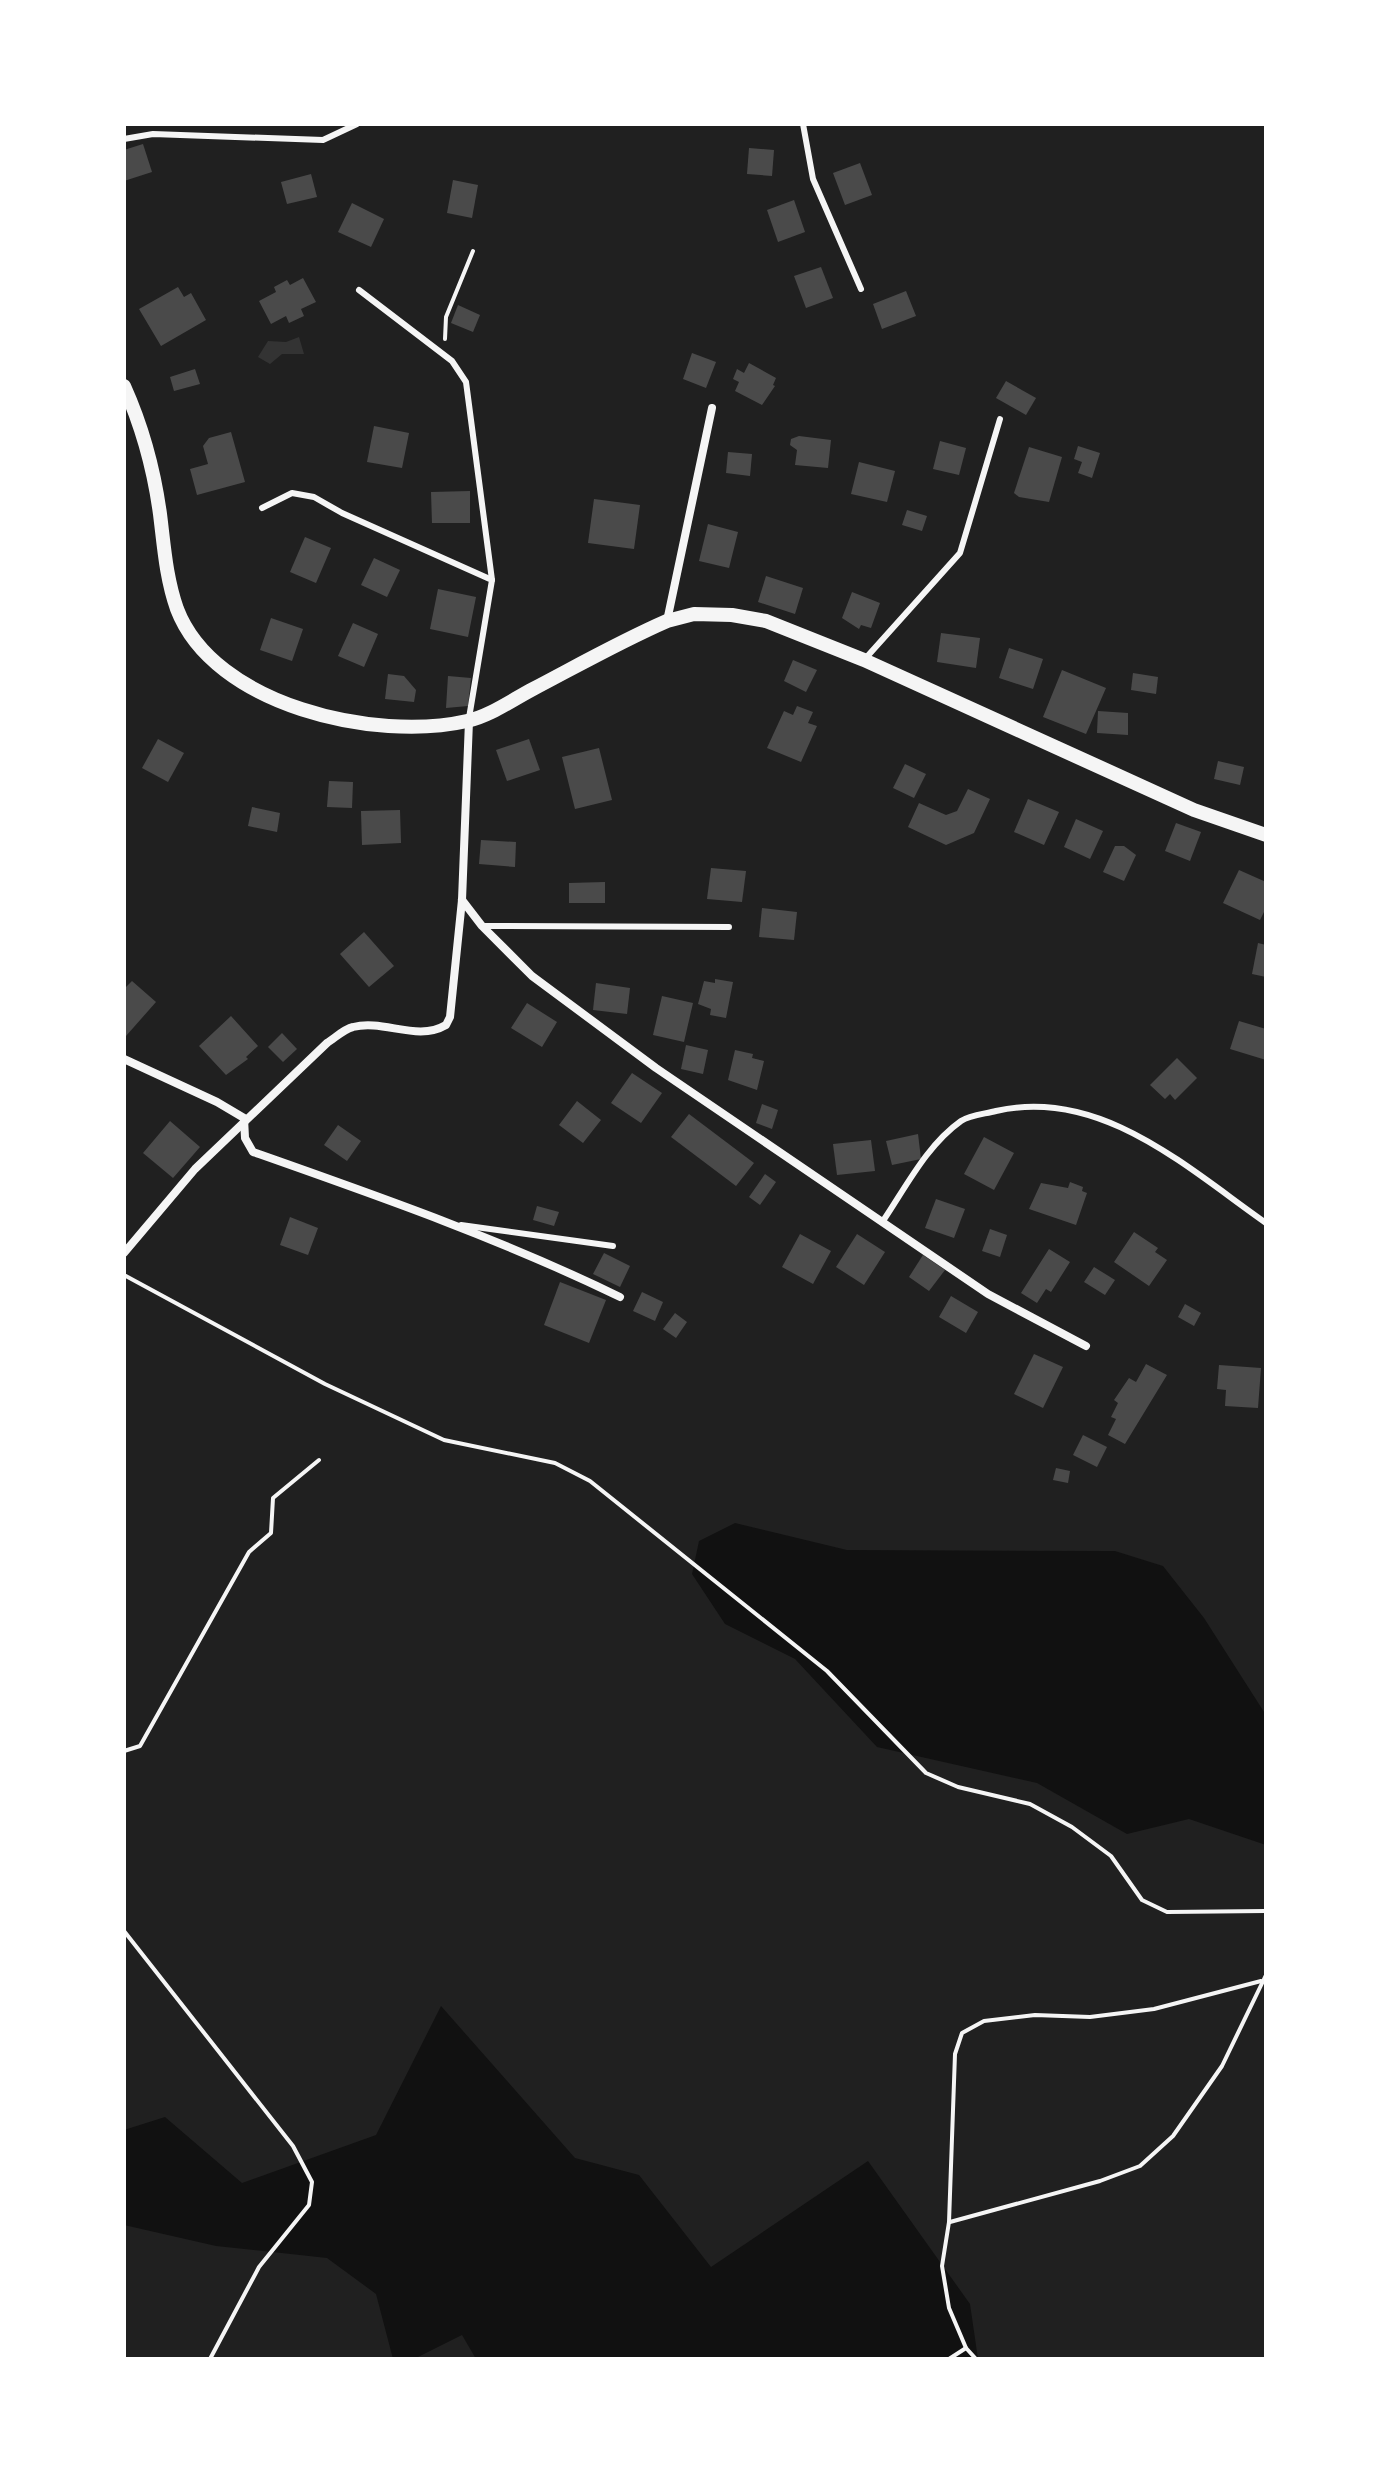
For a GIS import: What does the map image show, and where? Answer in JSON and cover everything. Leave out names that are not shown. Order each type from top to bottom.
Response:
[{"type":"street","points":[[124,386],[147,449],[166,568],[178,611],[199,646],[249,687],[315,715],[370,724],[420,726],[469,721],[667,621],[694,614],[732,615],[766,621],[864,660],[1194,810],[1266,835]]},
{"type":"street","points":[[667,621],[712,408]]},
{"type":"street","points":[[124,1253],[195,1169],[244,1118],[349,1027],[364,1025],[426,1032],[446,1025],[450,1017],[462,900],[469,721]]},
{"type":"street","points":[[462,900],[482,926],[532,976],[656,1068],[988,1294],[1086,1346]]},
{"type":"street","points":[[124,1059],[217,1102],[244,1118]]},
{"type":"street","points":[[244,1118],[245,1138],[253,1152],[461,1225],[529,1253],[620,1297]]},
{"type":"lane","points":[[124,139],[153,134],[323,140],[357,124]]},
{"type":"lane","points":[[803,124],[813,179],[861,289]]},
{"type":"lane","points":[[359,290],[452,361],[466,382],[492,580],[469,721]]},
{"type":"lane","points":[[864,660],[960,553],[1000,419]]},
{"type":"lane","points":[[262,508],[292,493],[314,497],[342,513],[492,580]]},
{"type":"lane","points":[[482,926],[729,927]]},
{"type":"lane","points":[[883,1221],[938,1140],[964,1119],[1024,1104],[1076,1109],[1112,1121],[1266,1223]]},
{"type":"lane","points":[[461,1225],[613,1246]]},
{"type":"path","points":[[446,341],[446,317],[473,251]]},
{"type":"path","points":[[124,1275],[325,1384],[444,1440],[555,1463],[590,1481],[827,1671],[926,1773],[958,1787],[1030,1804],[1072,1827],[1111,1856],[1142,1900],[1167,1912],[1266,1911]]},
{"type":"path","points":[[124,1751],[140,1746],[249,1552],[271,1533],[273,1498],[319,1460]]},
{"type":"path","points":[[124,1931],[293,2146],[312,2182],[309,2205],[259,2267],[210,2359]]},
{"type":"path","points":[[949,2222],[1100,2181],[1140,2166],[1173,2136],[1222,2066],[1266,1975]]},
{"type":"path","points":[[976,2359],[966,2348],[949,2308],[942,2266],[949,2222],[955,2054],[962,2033],[984,2021],[997,2019],[1035,2015],[1090,2017],[1154,2009],[1261,1981]]},
{"type":"path","points":[[949,2359],[966,2348]]},
{"type":"shaded area","points":[[124,124],[1266,124],[1266,1715],[1204,1618],[1163,1566],[1115,1551],[847,1550],[735,1523],[699,1541],[692,1574],[725,1624],[795,1659],[877,1747],[1037,1783],[1127,1834],[1189,1819],[1266,1845],[1266,2359],[978,2359],[970,2304],[868,2161],[711,2267],[639,2175],[575,2158],[441,2006],[376,2135],[242,2183],[165,2117],[124,2130]]},
{"type":"shaded area","points":[[299,337],[304,354],[282,354],[270,364],[258,357],[268,341],[286,342]]},
{"type":"shaded area","points":[[124,2225],[216,2246],[327,2258],[376,2294],[393,2359],[124,2359]]},
{"type":"shaded area","points":[[462,2335],[476,2359],[414,2359]]},
{"type":"building","points":[[143,144],[152,172],[124,181],[124,150]]},
{"type":"building","points":[[749,148],[774,150],[772,176],[747,174]]},
{"type":"building","points":[[860,163],[872,195],[845,205],[833,173]]},
{"type":"building","points":[[311,174],[317,197],[287,204],[281,182]]},
{"type":"building","points":[[453,180],[478,185],[472,218],[447,213]]},
{"type":"building","points":[[794,200],[805,232],[778,242],[767,210]]},
{"type":"building","points":[[352,203],[384,219],[371,247],[338,232]]},
{"type":"building","points":[[821,267],[833,298],[806,308],[794,276]]},
{"type":"building","points":[[303,278],[316,302],[301,309],[304,316],[289,323],[286,316],[271,324],[259,301],[276,292],[274,287],[287,280],[290,285]]},
{"type":"building","points":[[178,287],[184,297],[191,293],[206,320],[161,346],[139,309]]},
{"type":"building","points":[[906,291],[916,316],[882,329],[873,304]]},
{"type":"building","points":[[458,305],[480,315],[473,332],[451,323]]},
{"type":"building","points":[[692,353],[716,362],[706,388],[683,379]]},
{"type":"building","points":[[749,363],[776,378],[775,386],[762,405],[735,391],[739,382],[733,379],[737,369],[744,373]]},
{"type":"building","points":[[195,369],[200,384],[174,391],[170,377]]},
{"type":"building","points":[[1006,381],[1036,398],[1026,415],[996,398]]},
{"type":"building","points":[[374,426],[409,433],[402,468],[367,462]]},
{"type":"building","points":[[231,432],[245,482],[197,495],[190,469],[208,464],[203,446],[209,438]]},
{"type":"building","points":[[799,436],[831,440],[828,468],[795,465],[797,450],[790,445],[791,439]]},
{"type":"building","points":[[940,441],[966,448],[959,475],[933,469]]},
{"type":"building","points":[[1078,446],[1100,453],[1092,478],[1078,473],[1082,462],[1074,459]]},
{"type":"building","points":[[1029,447],[1062,457],[1049,502],[1019,497],[1014,493]]},
{"type":"building","points":[[728,452],[752,454],[750,476],[726,473]]},
{"type":"building","points":[[859,462],[895,471],[887,502],[851,494]]},
{"type":"building","points":[[470,491],[470,523],[432,523],[431,492]]},
{"type":"building","points":[[594,499],[640,505],[634,549],[588,543]]},
{"type":"building","points":[[907,510],[927,516],[922,531],[902,525]]},
{"type":"building","points":[[708,524],[738,532],[729,568],[699,561]]},
{"type":"building","points":[[305,537],[331,548],[316,583],[290,572]]},
{"type":"building","points":[[374,558],[400,570],[387,597],[361,585]]},
{"type":"building","points":[[766,576],[803,588],[795,614],[758,602]]},
{"type":"building","points":[[438,589],[476,597],[468,637],[430,629]]},
{"type":"building","points":[[852,592],[880,603],[871,628],[861,625],[859,629],[842,618]]},
{"type":"building","points":[[271,618],[303,629],[292,661],[260,650]]},
{"type":"building","points":[[353,623],[378,634],[364,667],[338,656]]},
{"type":"building","points":[[941,633],[980,638],[976,668],[937,662]]},
{"type":"building","points":[[1009,648],[1043,659],[1033,689],[999,678]]},
{"type":"building","points":[[793,660],[817,670],[806,692],[784,681]]},
{"type":"building","points":[[1062,670],[1106,688],[1086,734],[1043,717]]},
{"type":"building","points":[[1133,673],[1158,677],[1156,694],[1131,690]]},
{"type":"building","points":[[388,674],[404,676],[416,690],[414,702],[385,699]]},
{"type":"building","points":[[448,676],[471,678],[468,706],[446,708]]},
{"type":"building","points":[[797,706],[813,712],[808,723],[817,726],[801,762],[767,748],[784,711],[793,715]]},
{"type":"building","points":[[1098,711],[1128,713],[1128,735],[1097,733]]},
{"type":"building","points":[[158,739],[184,753],[168,782],[142,768]]},
{"type":"building","points":[[529,739],[540,770],[507,781],[496,750]]},
{"type":"building","points":[[599,748],[612,800],[575,809],[562,757]]},
{"type":"building","points":[[1218,761],[1244,767],[1240,785],[1214,779]]},
{"type":"building","points":[[905,764],[926,774],[914,798],[893,788]]},
{"type":"building","points":[[329,781],[353,782],[352,808],[327,807]]},
{"type":"building","points":[[968,789],[990,799],[974,833],[946,845],[908,827],[919,803],[946,815],[957,811]]},
{"type":"building","points":[[1028,799],[1059,812],[1044,845],[1014,832]]},
{"type":"building","points":[[252,807],[280,813],[277,832],[248,826]]},
{"type":"building","points":[[400,810],[401,843],[362,845],[361,811]]},
{"type":"building","points":[[1076,819],[1103,831],[1090,859],[1064,847]]},
{"type":"building","points":[[1176,823],[1201,832],[1190,861],[1165,851]]},
{"type":"building","points":[[481,840],[516,842],[515,867],[479,864]]},
{"type":"building","points":[[1115,846],[1124,846],[1136,855],[1124,881],[1103,872]]},
{"type":"building","points":[[711,868],[746,871],[742,902],[707,899]]},
{"type":"building","points":[[1239,870],[1266,882],[1266,908],[1260,920],[1223,903]]},
{"type":"building","points":[[605,882],[605,903],[569,903],[569,883]]},
{"type":"building","points":[[762,908],[797,912],[794,940],[759,937]]},
{"type":"building","points":[[364,932],[394,966],[369,987],[340,954]]},
{"type":"building","points":[[1258,943],[1266,945],[1266,977],[1252,974]]},
{"type":"building","points":[[715,979],[733,982],[726,1018],[710,1015],[711,1009],[698,1004],[704,981],[715,983]]},
{"type":"building","points":[[132,981],[156,1002],[126,1036],[124,989]]},
{"type":"building","points":[[596,983],[630,988],[627,1014],[593,1010]]},
{"type":"building","points":[[662,996],[693,1003],[684,1042],[653,1035]]},
{"type":"building","points":[[527,1003],[557,1022],[542,1047],[511,1028]]},
{"type":"building","points":[[231,1016],[258,1046],[246,1057],[248,1059],[226,1075],[199,1046]]},
{"type":"building","points":[[1239,1021],[1266,1029],[1266,1060],[1230,1049]]},
{"type":"building","points":[[282,1033],[297,1049],[283,1062],[268,1047]]},
{"type":"building","points":[[686,1045],[708,1050],[703,1074],[681,1069]]},
{"type":"building","points":[[735,1050],[753,1054],[752,1058],[764,1061],[757,1090],[728,1080]]},
{"type":"building","points":[[1177,1058],[1197,1078],[1175,1100],[1170,1094],[1165,1099],[1150,1085]]},
{"type":"building","points":[[632,1073],[662,1093],[641,1123],[611,1103]]},
{"type":"building","points":[[577,1101],[601,1120],[583,1143],[559,1125]]},
{"type":"building","points":[[762,1104],[778,1110],[772,1129],[756,1123]]},
{"type":"building","points":[[689,1114],[754,1163],[736,1186],[671,1137]]},
{"type":"building","points":[[170,1121],[200,1147],[173,1178],[143,1153]]},
{"type":"building","points":[[338,1125],[361,1141],[347,1161],[324,1145]]},
{"type":"building","points":[[918,1134],[921,1159],[892,1165],[886,1141]]},
{"type":"building","points":[[984,1137],[1014,1153],[994,1190],[964,1174]]},
{"type":"building","points":[[871,1140],[875,1171],[837,1175],[833,1144]]},
{"type":"building","points":[[765,1174],[776,1182],[760,1205],[749,1197]]},
{"type":"building","points":[[1070,1182],[1083,1187],[1082,1191],[1087,1193],[1076,1225],[1029,1209],[1041,1183],[1068,1188]]},
{"type":"building","points":[[936,1199],[965,1209],[954,1238],[925,1228]]},
{"type":"building","points":[[537,1206],[559,1212],[554,1226],[533,1220]]},
{"type":"building","points":[[290,1217],[318,1228],[308,1255],[280,1245]]},
{"type":"building","points":[[990,1229],[1007,1235],[1000,1257],[982,1251]]},
{"type":"building","points":[[1134,1232],[1158,1248],[1155,1252],[1167,1260],[1149,1286],[1114,1262]]},
{"type":"building","points":[[800,1234],[831,1251],[813,1284],[782,1267]]},
{"type":"building","points":[[857,1234],[885,1252],[864,1285],[836,1267]]},
{"type":"building","points":[[1049,1249],[1070,1262],[1051,1292],[1046,1289],[1037,1303],[1021,1293]]},
{"type":"building","points":[[604,1253],[630,1266],[620,1287],[593,1274]]},
{"type":"building","points":[[923,1255],[945,1270],[929,1291],[909,1277]]},
{"type":"building","points":[[1094,1267],[1115,1280],[1105,1295],[1084,1282]]},
{"type":"building","points":[[560,1282],[606,1300],[589,1343],[544,1325]]},
{"type":"building","points":[[642,1292],[663,1302],[655,1321],[633,1311]]},
{"type":"building","points":[[951,1296],[978,1312],[966,1333],[939,1317]]},
{"type":"building","points":[[1185,1304],[1201,1313],[1194,1326],[1178,1317]]},
{"type":"building","points":[[675,1313],[687,1322],[676,1338],[663,1329]]},
{"type":"building","points":[[1034,1354],[1063,1367],[1043,1408],[1014,1394]]},
{"type":"building","points":[[1146,1364],[1167,1375],[1125,1444],[1108,1435],[1116,1419],[1111,1417],[1118,1403],[1114,1400],[1129,1378],[1136,1382]]},
{"type":"building","points":[[1219,1365],[1261,1368],[1258,1408],[1225,1406],[1226,1390],[1217,1389]]},
{"type":"building","points":[[1083,1435],[1107,1447],[1097,1467],[1073,1455]]},
{"type":"building","points":[[1056,1468],[1070,1471],[1068,1483],[1053,1480]]}]
